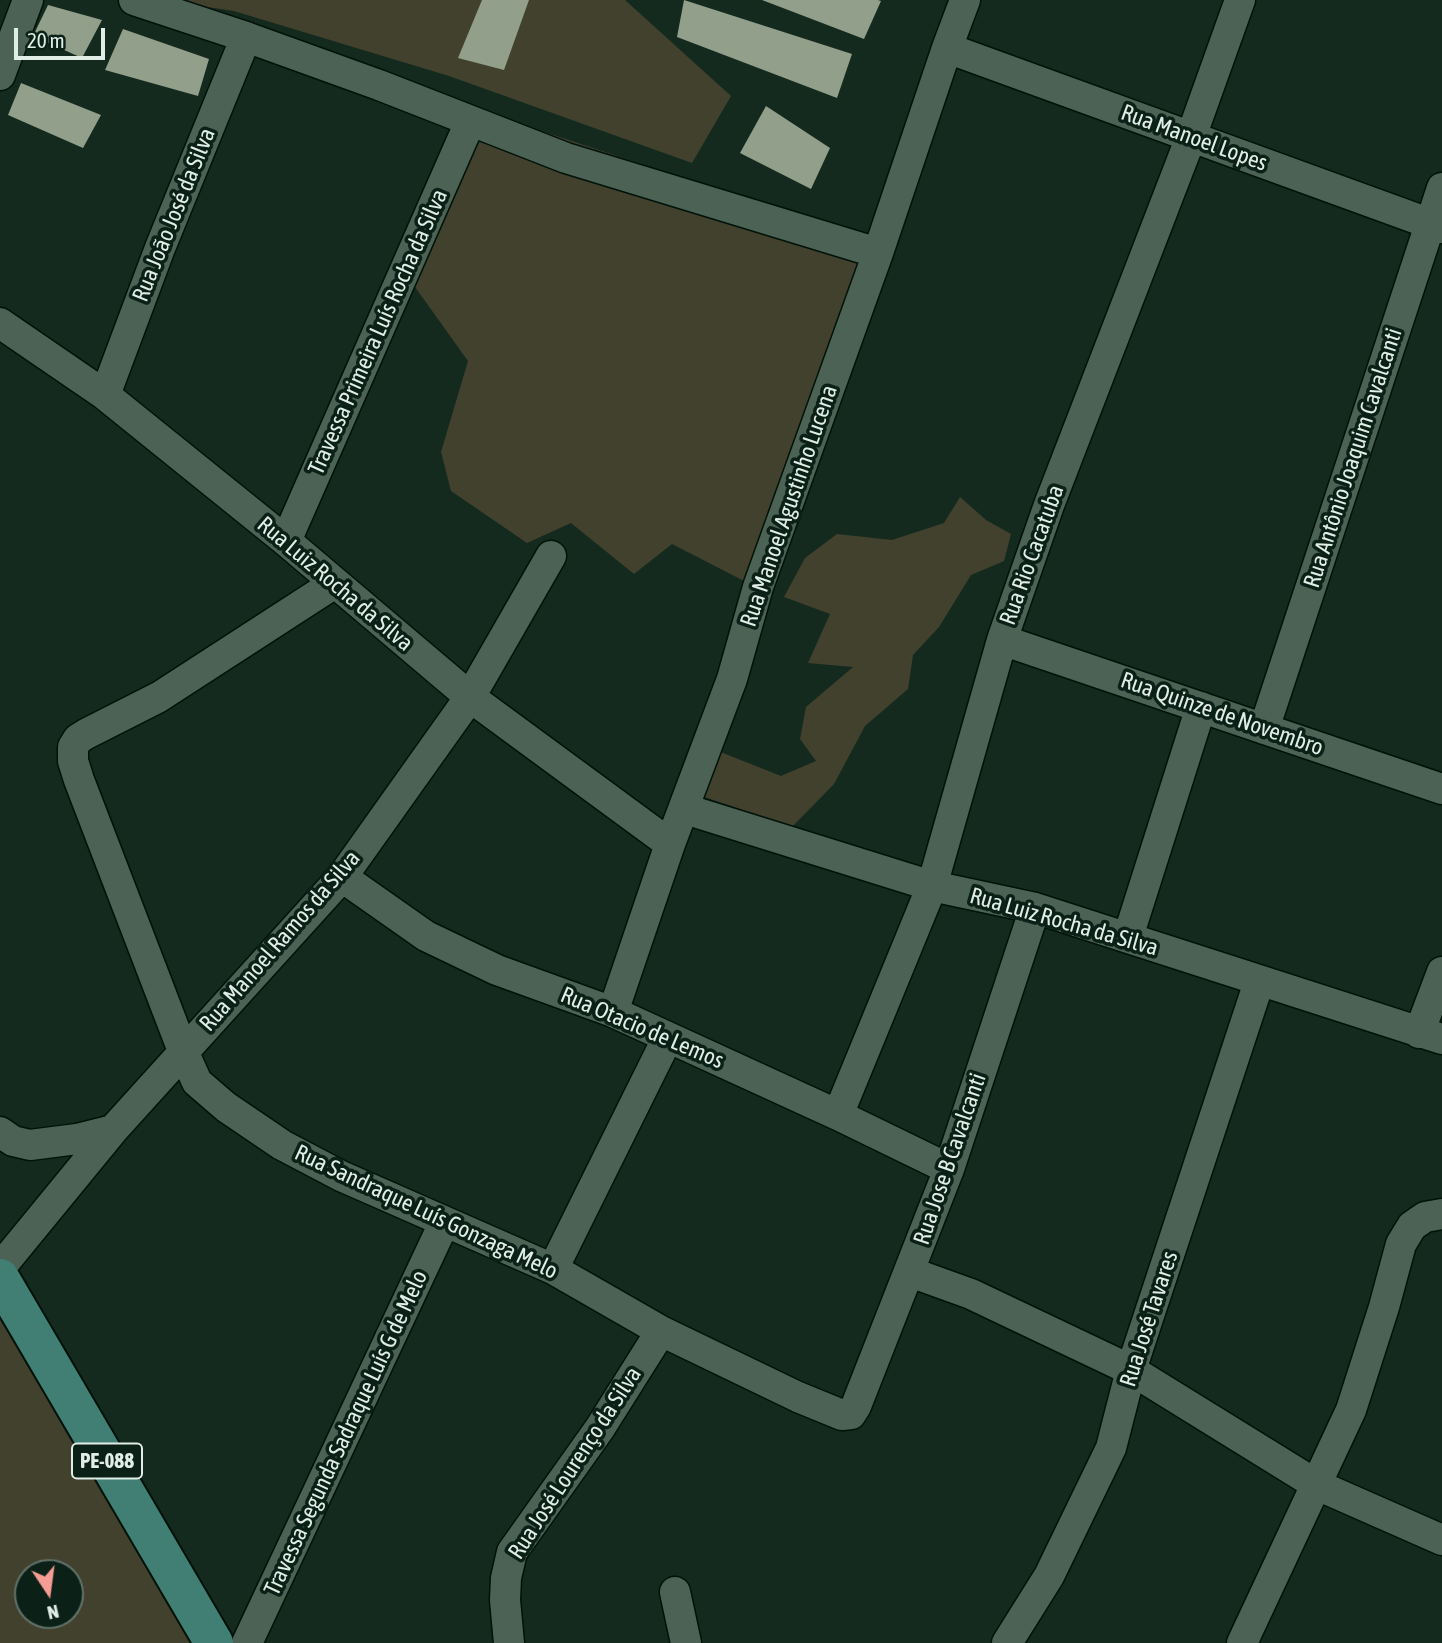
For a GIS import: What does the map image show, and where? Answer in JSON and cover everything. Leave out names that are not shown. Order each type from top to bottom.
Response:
[{"type":"main road","name":"PE-088","points":[[0,1278],[214,1643]]},
{"type":"street","points":[[0,75],[28,0]]},
{"type":"street","points":[[134,0],[379,85],[566,159],[878,253]]},
{"type":"street","name":"Rua Manoel Agustinho Lucena","points":[[613,1012],[670,844],[732,679],[758,587],[965,0]]},
{"type":"street","name":"Rua Rio Cacatuba","points":[[838,1115],[932,886],[1002,640],[1049,505],[1191,137],[1240,0]]},
{"type":"street","name":"Rua João José da Silva","points":[[105,394],[160,248],[246,37]]},
{"type":"street","name":"Rua Manoel Lopes","points":[[947,48],[1436,226]]},
{"type":"street","name":"Travessa Primeira Luís Rocha da Silva","points":[[285,541],[470,122]]},
{"type":"street","name":"Rua Antônio Joaquim Cavalcanti","points":[[1264,729],[1436,226],[1442,188]]},
{"type":"street","name":"Rua Luiz Rocha da Silva","points":[[0,323],[105,394],[470,697],[670,844]]},
{"type":"street","name":"Rua Manoel Ramos da Silva","points":[[0,1268],[113,1130],[342,877],[470,697],[551,556]]},
{"type":"street","name":"Rua Sandraque Luís Gonzaga Melo","points":[[335,583],[159,697],[86,734],[73,747],[73,761],[197,1082],[226,1107],[282,1145],[341,1177],[553,1269],[661,1331],[837,1414],[851,1414],[856,1406]]},
{"type":"street","name":"Rua Quinze de Novembro","points":[[1002,640],[1442,789]]},
{"type":"street","points":[[1128,937],[1201,707]]},
{"type":"street","name":"Rua Luiz Rocha da Silva","points":[[685,810],[932,886],[1035,908],[1431,1036]]},
{"type":"street","name":"Rua Otacio de Lemos","points":[[342,877],[426,936],[497,970],[613,1012],[838,1115],[948,1169]]},
{"type":"street","name":"Rua Jose B Cavalcanti","points":[[856,1406],[948,1169],[1035,908]]},
{"type":"street","points":[[1431,1036],[1442,972]]},
{"type":"street","name":"Rua José Tavares","points":[[1007,1643],[1049,1576],[1111,1448],[1131,1370],[1259,982]]},
{"type":"street","points":[[553,1269],[668,1037]]},
{"type":"street","points":[[0,1132],[13,1141],[30,1145],[77,1139],[113,1130]]},
{"type":"street","points":[[1242,1643],[1352,1410],[1401,1244],[1412,1226],[1424,1217],[1442,1214]]},
{"type":"street","name":"Travessa Segunda Sadraque Luís G de Melo","points":[[247,1643],[444,1223]]},
{"type":"street","points":[[910,1272],[971,1294],[1131,1370],[1317,1485],[1442,1540]]},
{"type":"street","name":"Rua José Lourenço da Silva","points":[[509,1643],[505,1600],[506,1578],[512,1552],[600,1428],[661,1331]]},
{"type":"street","points":[[675,1592],[686,1643]]},
{"type":"shaded area","points":[[160,0],[625,0],[731,96],[692,163],[449,76],[234,11]]},
{"type":"shaded area","points":[[490,114],[877,242],[750,584],[672,544],[634,574],[571,523],[527,543],[451,491],[441,452],[468,361],[410,280]]},
{"type":"shaded area","points":[[960,497],[986,520],[1011,534],[1004,561],[971,575],[939,627],[913,655],[908,689],[865,726],[834,784],[792,827],[690,792],[713,749],[781,776],[816,761],[800,739],[806,707],[853,667],[808,663],[830,614],[784,597],[805,558],[837,534],[892,540],[944,523]]},
{"type":"shaded area","points":[[0,1287],[206,1643],[0,1643]]},
{"type":"building","points":[[482,0],[529,0],[504,70],[458,58]]},
{"type":"building","points":[[684,0],[852,54],[837,98],[677,37]]},
{"type":"building","points":[[762,0],[878,0],[881,1],[864,39]]},
{"type":"building","points":[[48,5],[102,20],[82,58],[33,36]]},
{"type":"building","points":[[123,29],[209,59],[198,96],[105,70]]},
{"type":"building","points":[[21,83],[101,115],[83,148],[8,115]]},
{"type":"building","points":[[766,106],[830,148],[811,189],[740,153]]}]
